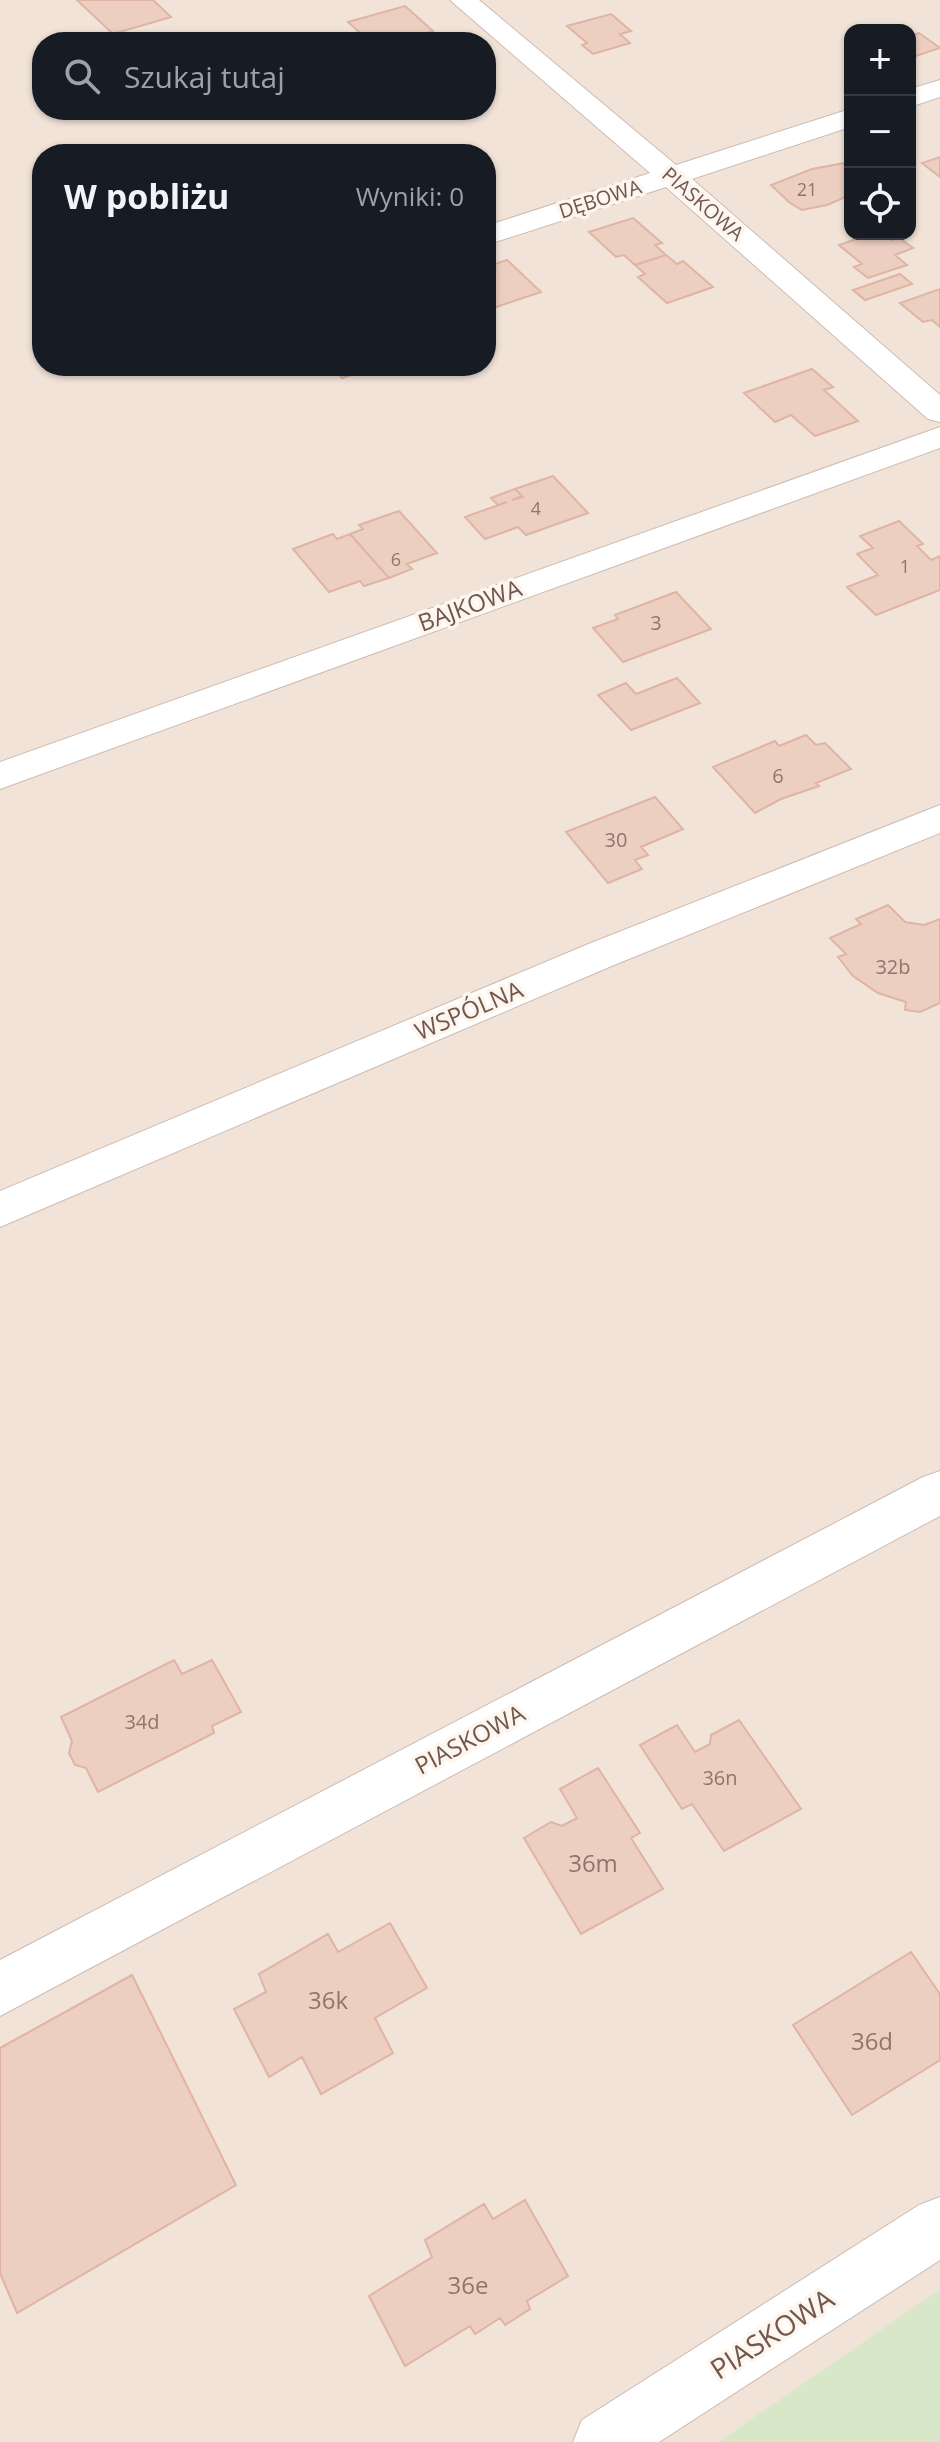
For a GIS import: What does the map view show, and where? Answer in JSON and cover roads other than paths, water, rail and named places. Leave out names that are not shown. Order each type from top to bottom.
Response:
[{"type":"street","name":"PIASKOWA","points":[[463,0],[671,176],[940,412]]},
{"type":"street","points":[[916,96],[940,88]]},
{"type":"street","name":"DĘBOWA","points":[[496,233],[844,120]]},
{"type":"street","name":"BAJKOWA","points":[[0,776],[940,437]]},
{"type":"street","name":"WSPÓLNA","points":[[0,1210],[600,955],[940,818]]},
{"type":"street","name":"PIASKOWA","points":[[0,1989],[940,1492]]},
{"type":"street","name":"PIASKOWA","points":[[604,2442],[940,2226]]}]
